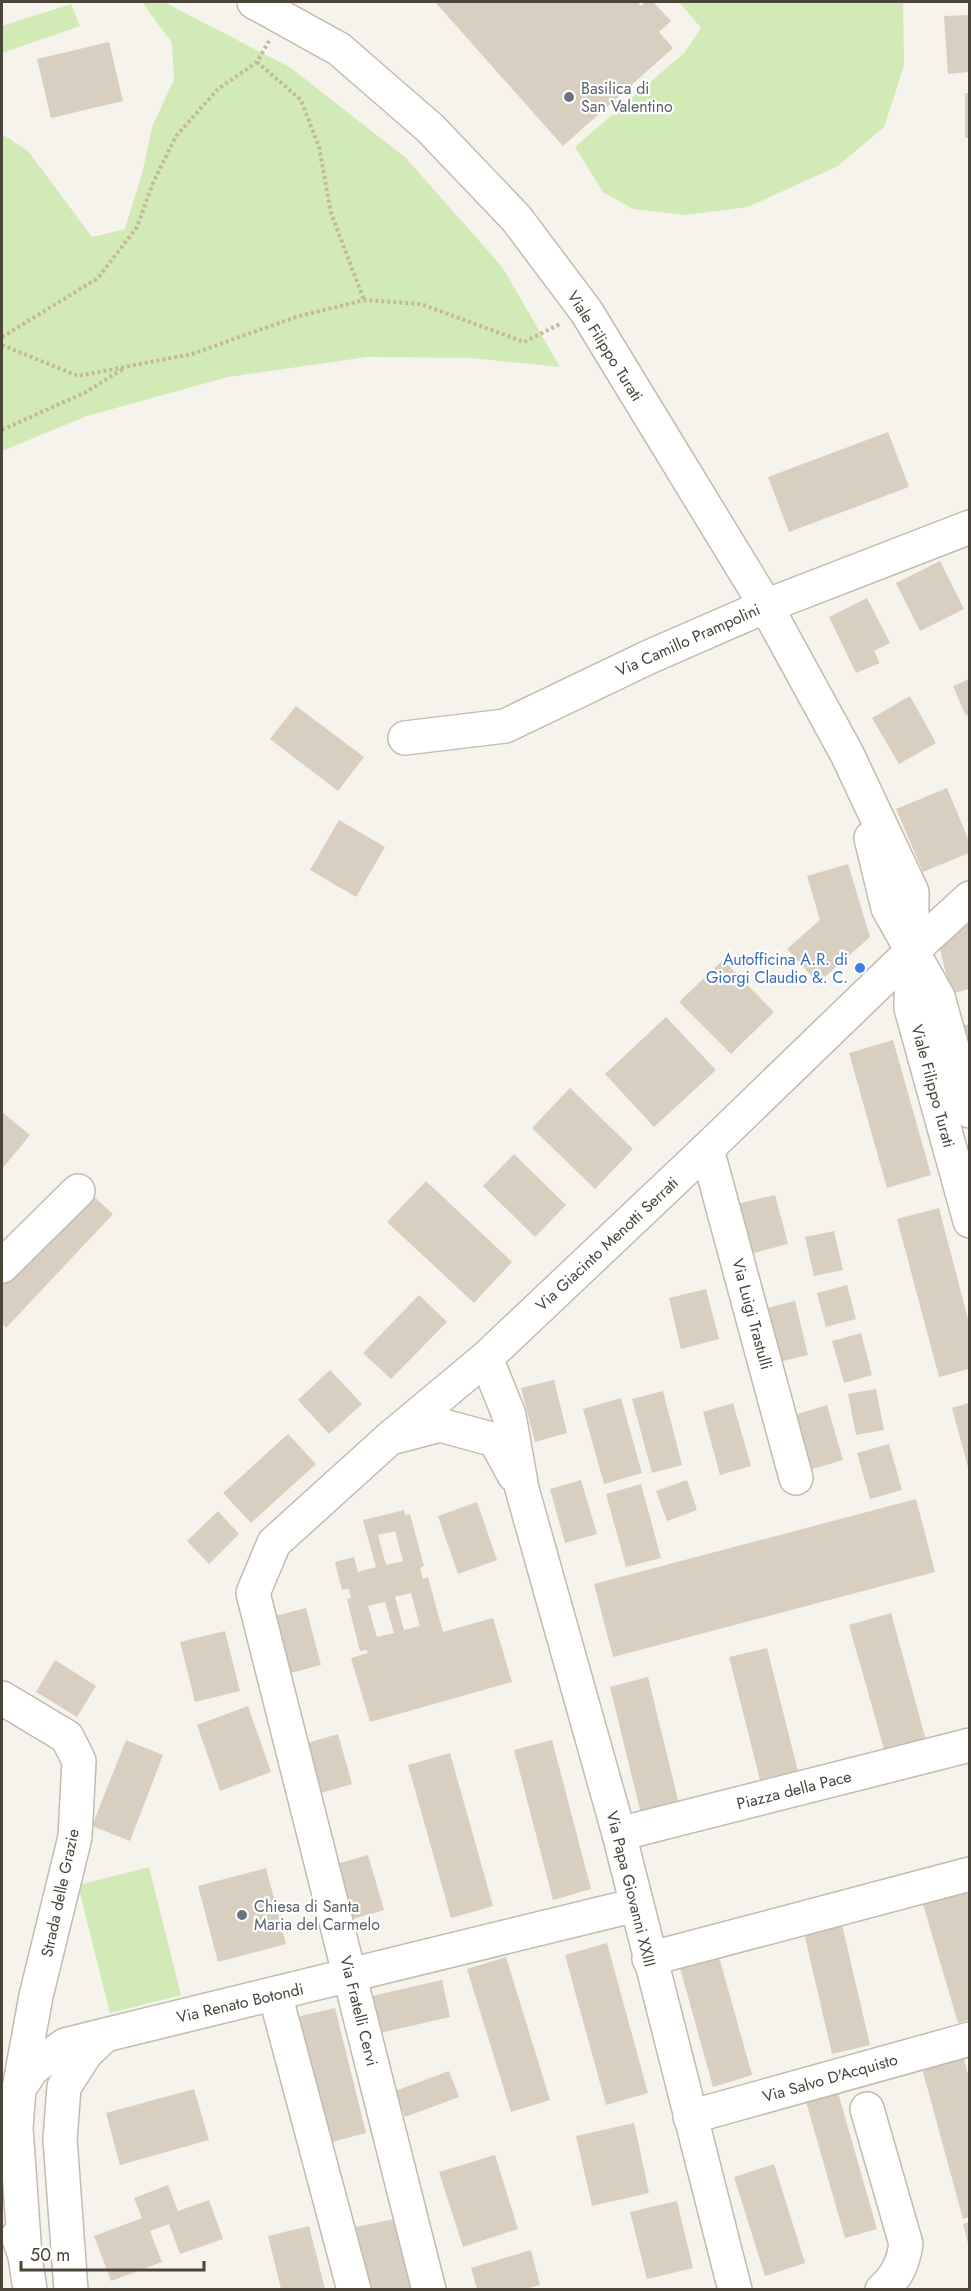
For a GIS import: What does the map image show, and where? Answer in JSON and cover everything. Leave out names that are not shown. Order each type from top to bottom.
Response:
[{"type":"street","name":"Viale Filippo Turati","points":[[254,2],[339,49],[430,128],[516,218],[586,311],[766,606],[846,754],[855,775],[888,908],[938,997],[969,1111]]},
{"type":"street","name":"Via Camillo Prampolini","points":[[405,738],[505,726],[649,657],[766,606],[968,530]]},
{"type":"street","name":"Via Giacinto Menotti Serrati","points":[[254,1593],[273,1543],[390,1438],[486,1358],[969,898]]},
{"type":"street","name":"Viale Filippo Turati","points":[[912,950],[911,1008],[969,1221]]},
{"type":"street","name":"Via Luigi Trastulli","points":[[707,1149],[796,1478]]},
{"type":"street","points":[[2,1266],[78,1191]]},
{"type":"street","name":"Via Papa Giovanni XXIII","points":[[486,1358],[486,1396],[495,1440],[522,1489]]},
{"type":"street","name":"Via Papa Giovanni XXIII","points":[[486,1358],[509,1415],[522,1489],[619,1834],[649,1959],[735,2289]]},
{"type":"street","points":[[390,1438],[440,1425],[495,1440]]},
{"type":"street","name":"Via Fratelli Cervi","points":[[254,1593],[429,2289]]},
{"type":"street","name":"Strada delle Grazie","points":[[2,1698],[67,1737],[79,1761],[75,1837],[36,1996],[20,2089],[16,2128],[24,2256],[30,2289]]},
{"type":"street","name":"Piazza della Pace","points":[[619,1834],[969,1745]]},
{"type":"street","points":[[649,1959],[969,1874]]},
{"type":"street","name":"Via Renato Botondi","points":[[105,2035],[636,1905]]},
{"type":"street","points":[[275,1994],[354,2289]]},
{"type":"street","points":[[20,2089],[32,2069],[65,2046],[105,2035]]},
{"type":"street","points":[[71,2289],[60,2139],[64,2087],[86,2053],[105,2035]]},
{"type":"street","name":"Via Salvo D'Acquisto","points":[[690,2117],[969,2039]]},
{"type":"street","points":[[867,2109],[906,2244],[903,2262],[892,2281],[882,2289]]},
{"type":"street","name":"Strada delle Grazie","points":[[2,2187],[24,2256]]},
{"type":"path","points":[[2,337],[98,278],[136,226],[153,183],[176,136],[218,88],[257,62],[283,17]]},
{"type":"path","points":[[257,62],[301,100],[320,147],[331,213],[364,300]]},
{"type":"path","points":[[2,345],[78,376],[192,354],[296,317],[364,300],[421,304],[524,342],[586,311]]},
{"type":"path","points":[[2,430],[86,392],[126,367]]},
{"type":"green space","points":[[142,2],[164,2],[291,68],[406,158],[503,268],[560,367],[471,358],[367,357],[228,377],[87,416],[2,451],[2,136],[28,151],[92,237],[125,229],[143,170],[152,127],[174,79],[172,43]]},
{"type":"green space","points":[[679,2],[903,2],[904,66],[884,127],[838,166],[748,207],[685,215],[633,209],[603,192],[575,147],[685,52],[701,28]]},
{"type":"green space","points":[[71,4],[80,26],[2,53],[2,26]]},
{"type":"green space","points":[[149,1867],[181,1995],[110,2013],[78,1885]]},
{"type":"building","name":"Basilica di San Valentino","points":[[435,2],[637,2],[641,6],[645,2],[653,2],[671,21],[659,32],[673,48],[563,146]]},
{"type":"building","points":[[969,15],[969,72],[948,74],[944,16]]},
{"type":"building","points":[[109,42],[123,101],[51,118],[37,59]]},
{"type":"building","points":[[965,93],[969,93],[969,138],[965,138]]},
{"type":"building","points":[[888,432],[909,487],[789,532],[768,477]]},
{"type":"building","points":[[940,561],[964,609],[920,631],[896,583]]},
{"type":"building","points":[[867,598],[890,643],[874,651],[880,663],[856,673],[829,617]]},
{"type":"building","points":[[969,679],[969,714],[966,716],[953,686]]},
{"type":"building","points":[[910,696],[936,743],[899,764],[872,718]]},
{"type":"building","points":[[296,706],[364,757],[338,791],[270,739]]},
{"type":"building","points":[[947,788],[969,841],[969,853],[923,872],[896,809]]},
{"type":"building","points":[[339,820],[385,847],[356,897],[310,870]]},
{"type":"building","points":[[848,864],[870,937],[818,983],[787,949],[820,920],[807,876]]},
{"type":"building","points":[[969,921],[969,989],[951,994],[939,945]]},
{"type":"building","points":[[723,960],[774,1012],[731,1054],[679,1002]]},
{"type":"building","points":[[666,1017],[716,1070],[654,1127],[605,1074]]},
{"type":"building","points":[[969,1024],[969,1071],[957,1027]]},
{"type":"building","points":[[893,1040],[931,1175],[887,1188],[849,1053]]},
{"type":"building","points":[[570,1088],[633,1149],[595,1189],[532,1128]]},
{"type":"building","points":[[2,1112],[30,1135],[2,1169]]},
{"type":"building","points":[[514,1154],[566,1205],[535,1237],[483,1186]]},
{"type":"building","points":[[426,1181],[512,1262],[474,1303],[387,1222]]},
{"type":"building","points":[[88,1191],[113,1214],[6,1328],[2,1323],[2,1283]]},
{"type":"building","points":[[775,1195],[788,1244],[750,1254],[737,1204]]},
{"type":"building","points":[[939,1208],[969,1323],[969,1369],[939,1377],[897,1219]]},
{"type":"building","points":[[834,1231],[843,1270],[814,1276],[805,1237]]},
{"type":"building","points":[[847,1285],[856,1319],[826,1327],[817,1293]]},
{"type":"building","points":[[706,1289],[719,1339],[681,1349],[669,1298]]},
{"type":"building","points":[[419,1295],[447,1322],[391,1379],[363,1353]]},
{"type":"building","points":[[795,1301],[808,1355],[775,1363],[762,1309]]},
{"type":"building","points":[[861,1333],[872,1375],[844,1383],[832,1341]]},
{"type":"building","points":[[330,1370],[362,1404],[329,1434],[298,1400]]},
{"type":"building","points":[[554,1380],[567,1433],[535,1442],[521,1388]]},
{"type":"building","points":[[876,1389],[884,1430],[856,1435],[848,1394]]},
{"type":"building","points":[[663,1391],[682,1465],[652,1473],[632,1399]]},
{"type":"building","points":[[621,1398],[642,1473],[604,1484],[583,1409]]},
{"type":"building","points":[[733,1403],[751,1466],[720,1475],[703,1412]]},
{"type":"building","points":[[969,1403],[969,1471],[952,1408]]},
{"type":"building","points":[[827,1405],[843,1460],[806,1471],[791,1416]]},
{"type":"building","points":[[288,1434],[316,1464],[251,1523],[223,1493]]},
{"type":"building","points":[[889,1444],[902,1490],[870,1499],[857,1453]]},
{"type":"building","points":[[581,1480],[597,1534],[565,1543],[550,1489]]},
{"type":"building","points":[[687,1480],[697,1510],[667,1521],[656,1491]]},
{"type":"building","points":[[641,1484],[661,1558],[626,1567],[606,1494]]},
{"type":"building","points":[[916,1499],[935,1572],[613,1657],[594,1584]]},
{"type":"building","points":[[477,1502],[497,1560],[458,1574],[438,1516]]},
{"type":"building","points":[[404,1510],[405,1515],[410,1514],[424,1566],[420,1568],[423,1579],[428,1577],[443,1632],[493,1618],[512,1682],[370,1722],[351,1658],[368,1653],[366,1650],[360,1651],[347,1599],[351,1598],[349,1589],[342,1590],[335,1562],[354,1557],[358,1572],[376,1567],[363,1520]],"holes":[[[395,1531],[403,1561],[386,1565],[378,1535]],[[411,1593],[420,1626],[404,1630],[395,1597]],[[385,1602],[394,1633],[377,1637],[368,1606]]]},
{"type":"building","points":[[218,1511],[239,1534],[209,1564],[187,1541]]},
{"type":"building","points":[[306,1608],[321,1665],[283,1675],[267,1618]]},
{"type":"building","points":[[891,1613],[927,1744],[886,1756],[849,1625]]},
{"type":"building","points":[[225,1631],[240,1691],[195,1702],[180,1642]]},
{"type":"building","points":[[767,1648],[798,1771],[760,1780],[729,1657]]},
{"type":"building","points":[[55,1660],[96,1686],[77,1717],[36,1692]]},
{"type":"building","points":[[648,1677],[679,1804],[641,1814],[610,1687]]},
{"type":"building","points":[[248,1706],[271,1772],[220,1791],[197,1725]]},
{"type":"building","points":[[338,1734],[352,1784],[321,1793],[307,1743]]},
{"type":"building","points":[[126,1740],[163,1755],[130,1841],[92,1826]]},
{"type":"building","points":[[552,1740],[591,1889],[553,1900],[514,1750]]},
{"type":"building","points":[[450,1753],[493,1906],[451,1918],[408,1765]]},
{"type":"building","points":[[368,1855],[384,1910],[349,1920],[333,1865]]},
{"type":"building","name":"Chiesa di Santa Maria del Carmelo","points":[[266,1868],[286,1944],[218,1962],[198,1886]]},
{"type":"building","points":[[964,1881],[969,1900],[969,2020],[958,2023],[920,1894]]},
{"type":"building","points":[[840,1916],[870,2045],[832,2054],[802,1924]]},
{"type":"building","points":[[607,1943],[648,2093],[606,2105],[565,1955]]},
{"type":"building","points":[[716,1946],[752,2075],[713,2087],[677,1957]]},
{"type":"building","points":[[506,1957],[550,2100],[511,2112],[467,1969]]},
{"type":"building","points":[[442,1980],[450,2017],[380,2033],[372,1996]]},
{"type":"building","points":[[335,2008],[366,2133],[324,2144],[292,2018]]},
{"type":"building","points":[[962,2050],[969,2079],[969,2217],[963,2219],[920,2061]]},
{"type":"building","points":[[449,2071],[459,2097],[405,2117],[395,2091]]},
{"type":"building","points":[[835,2082],[877,2229],[845,2238],[803,2091]]},
{"type":"building","points":[[194,2089],[209,2140],[120,2165],[106,2113]]},
{"type":"building","points":[[634,2123],[649,2193],[592,2206],[576,2136]]},
{"type":"building","points":[[495,2155],[518,2229],[463,2247],[439,2172]]},
{"type":"building","points":[[774,2164],[805,2263],[765,2276],[734,2177]]},
{"type":"building","points":[[168,2185],[178,2211],[209,2200],[223,2239],[180,2254],[169,2224],[150,2231],[162,2262],[111,2281],[94,2236],[142,2218],[134,2198]]},
{"type":"building","points":[[677,2201],[693,2268],[647,2279],[630,2212]]},
{"type":"building","points":[[394,2219],[411,2289],[371,2289],[356,2227]]},
{"type":"building","points":[[969,2222],[969,2247],[963,2224]]},
{"type":"building","points":[[309,2226],[325,2289],[281,2289],[268,2236]]},
{"type":"building","points":[[531,2250],[540,2285],[525,2289],[477,2289],[471,2268]]},
{"type":"place","name":"Basilica di San Valentino","points":[[569,97]]},
{"type":"place","name":"Autofficina A.R. di Giorgi Claudio &. C.","points":[[860,968]]},
{"type":"place","name":"Chiesa di Santa Maria del Carmelo","points":[[242,1915]]}]
